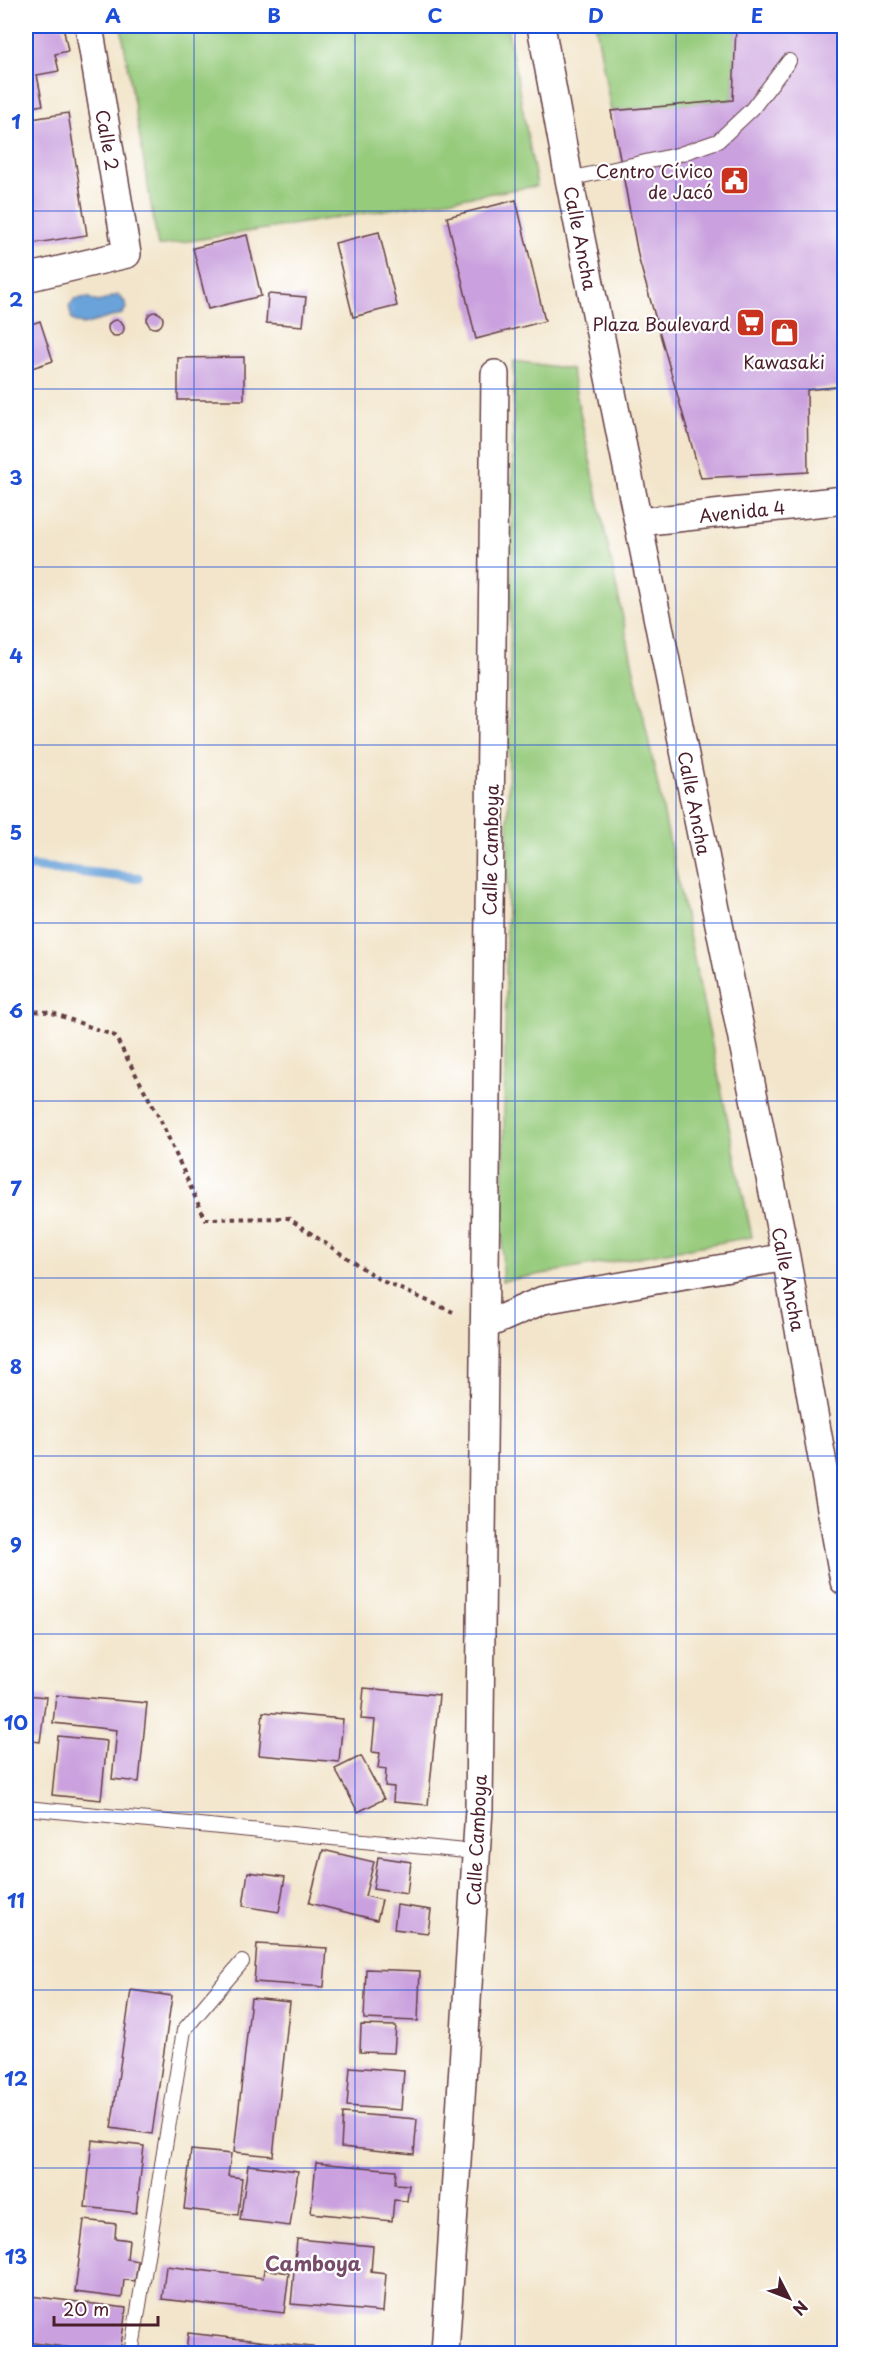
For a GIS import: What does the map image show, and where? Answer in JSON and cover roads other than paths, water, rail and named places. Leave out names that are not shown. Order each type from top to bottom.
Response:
[{"type":"street","name":"Calle 2","points":[[26,278],[127,254],[89,26]]},
{"type":"street","name":"Calle Ancha","points":[[540,26],[786,1257],[844,1581]]},
{"type":"street","name":"Calle Camboya","points":[[445,2354],[479,1809],[495,374]]},
{"type":"street","name":"Avenida 4","points":[[639,522],[844,500]]},
{"type":"street","points":[[484,1326],[543,1300],[786,1257]]},
{"type":"lane","points":[[569,179],[678,155],[718,141],[752,109],[789,61]]},
{"type":"lane","points":[[26,1808],[476,1852]]},
{"type":"lane","points":[[131,2354],[184,2030],[242,1962]]},
{"type":"water","points":[[118,295],[125,302],[126,308],[122,314],[83,325],[72,320],[69,306],[75,299],[88,297],[99,302]]},
{"type":"waterway","points":[[26,866],[138,878]]},
{"type":"place","name":"Centro Cívico de Jacó","points":[[734,180]]},
{"type":"place","name":"Plaza Boulevard","points":[[751,323]]},
{"type":"place","name":"Kawasaki","points":[[784,332]]},
{"type":"district","name":"Camboya","points":[[313,2263]]}]
